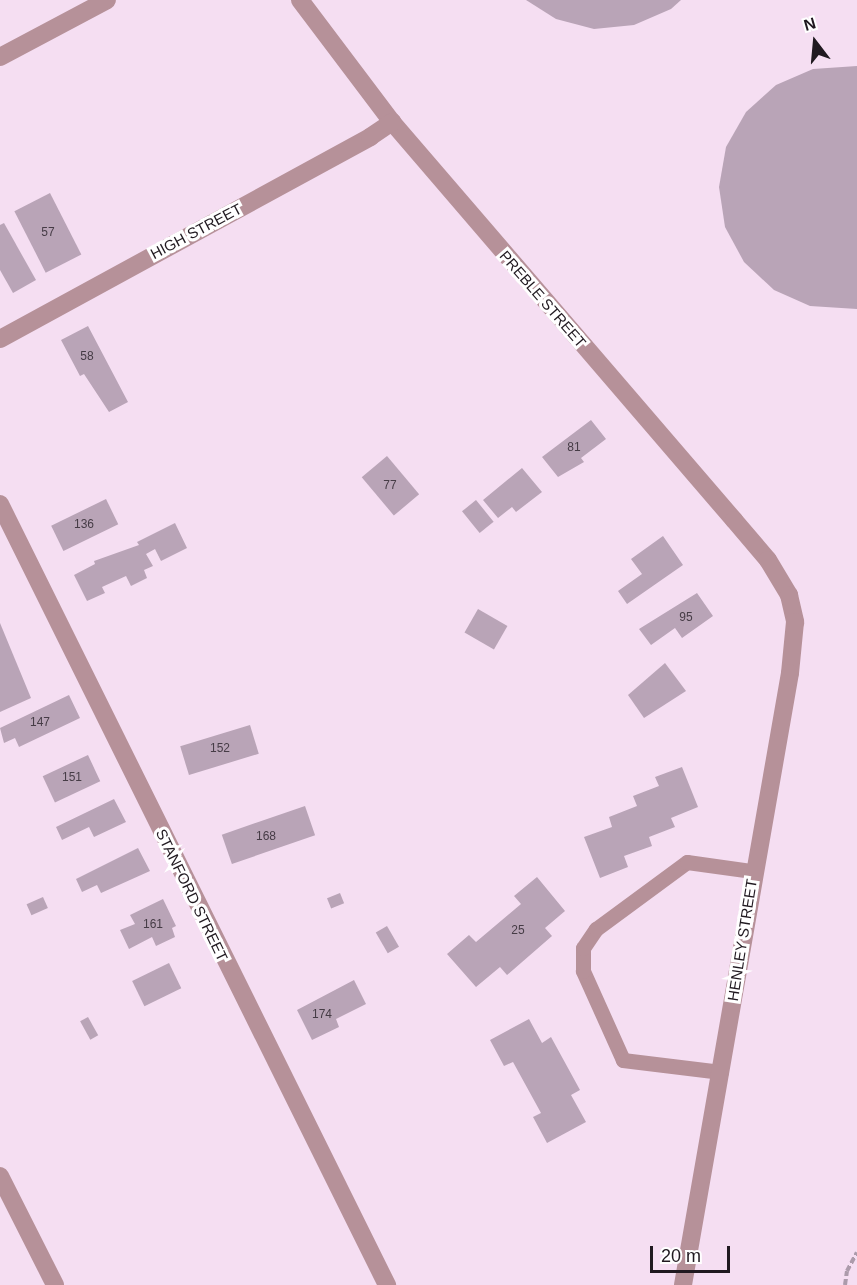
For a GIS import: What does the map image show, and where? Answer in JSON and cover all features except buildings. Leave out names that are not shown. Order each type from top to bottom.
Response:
[{"type":"street","points":[[0,57],[107,0]]},
{"type":"street","name":"PREBLE STREET","points":[[300,0],[392,122],[768,560],[789,595]]},
{"type":"street","name":"HIGH STREET","points":[[0,339],[392,122]]},
{"type":"street","name":"STANFORD STREET","points":[[0,504],[387,1285]]},
{"type":"street","name":"HENLEY STREET","points":[[683,1285],[722,1072],[752,871],[790,673],[795,622],[789,595]]},
{"type":"street","points":[[0,1176],[55,1285]]},
{"type":"lane","points":[[722,1072],[623,1060],[583,971],[583,948],[596,929],[687,862],[752,871]]},
{"type":"path","points":[[845,1285],[847,1271],[857,1252]]}]
